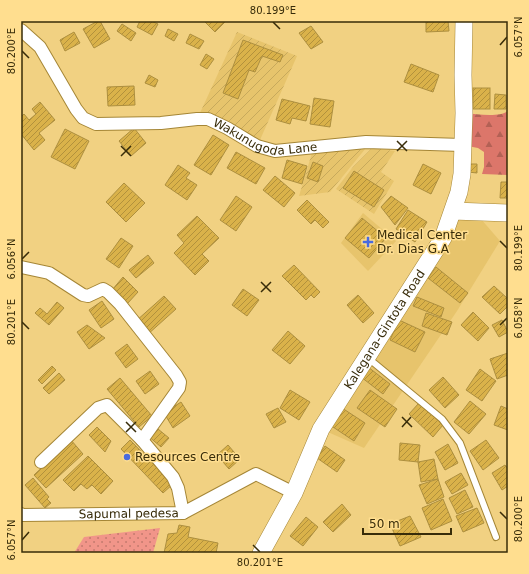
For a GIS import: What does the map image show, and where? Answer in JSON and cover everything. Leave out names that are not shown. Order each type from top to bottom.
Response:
[{"type":"main road","name":"Kalegana-Gintota Road","points":[[261,553],[294,493],[321,428],[443,238],[459,192],[462,174],[464,114],[464,21]]},
{"type":"main road","points":[[453,211],[508,213]]},
{"type":"street","name":"Wakunugoda Lane","points":[[21,30],[40,47],[76,109],[83,118],[96,124],[161,123],[208,119],[258,146],[275,150],[366,142],[462,145]]},
{"type":"street","points":[[21,267],[49,273],[83,295],[88,296],[103,290],[108,292],[120,304],[176,375],[180,382],[179,388],[142,440]]},
{"type":"street","points":[[40,462],[98,408],[107,406],[142,440],[173,477],[178,488],[183,513]]},
{"type":"street","name":"Sapumal pedesa","points":[[21,514],[183,513],[256,474],[294,493]]},
{"type":"lane","points":[[367,357],[442,419],[460,443],[496,537]]},
{"type":"shaded area","points":[[237,32],[297,56],[260,140],[200,113]]},
{"type":"shaded area","points":[[366,148],[330,192],[299,196],[312,153]]},
{"type":"shaded area","points":[[372,148],[395,151],[381,172],[394,181],[374,214],[336,189],[353,167]]},
{"type":"shaded area","points":[[453,211],[474,211],[500,241],[457,311],[364,448],[321,429]]},
{"type":"shaded area","name":"Medical Center Dr. Dias G.A","points":[[363,213],[396,241],[368,271],[341,243]]},
{"type":"shaded area","points":[[160,528],[153,553],[74,553],[84,537]]},
{"type":"green space","points":[[508,111],[508,175],[482,174],[484,167],[484,152],[478,148],[462,145],[464,113],[493,115]]},
{"type":"building","points":[[100,21],[110,39],[94,48],[83,29]]},
{"type":"building","points":[[140,21],[151,21],[158,24],[152,35],[137,27]]},
{"type":"building","points":[[204,21],[226,21],[215,32]]},
{"type":"building","points":[[426,21],[448,21],[449,31],[426,32]]},
{"type":"building","points":[[122,24],[136,33],[131,41],[117,31]]},
{"type":"building","points":[[311,26],[323,42],[311,49],[299,33]]},
{"type":"building","points":[[168,29],[178,34],[174,41],[165,36]]},
{"type":"building","points":[[74,32],[80,43],[65,51],[60,40]]},
{"type":"building","points":[[190,34],[204,41],[199,49],[186,43]]},
{"type":"building","points":[[243,40],[283,55],[280,62],[262,56],[255,72],[249,70],[238,99],[223,93]]},
{"type":"building","points":[[206,54],[214,59],[207,69],[200,65]]},
{"type":"building","points":[[411,64],[439,75],[433,92],[404,82]]},
{"type":"building","points":[[149,75],[158,80],[155,87],[145,83]]},
{"type":"building","points":[[134,86],[135,105],[108,106],[107,87]]},
{"type":"building","points":[[473,88],[490,88],[490,109],[473,109]]},
{"type":"building","points":[[495,94],[506,95],[506,109],[494,109]]},
{"type":"building","points":[[314,98],[334,101],[330,127],[310,124]]},
{"type":"building","points":[[282,99],[310,106],[306,121],[292,118],[290,124],[276,120]]},
{"type":"building","points":[[40,102],[55,120],[39,133],[45,140],[34,150],[21,134],[21,117],[24,114],[29,120],[36,114],[32,109]]},
{"type":"building","points":[[134,128],[146,143],[131,156],[119,141]]},
{"type":"building","points":[[65,129],[89,141],[75,169],[51,157]]},
{"type":"building","points":[[213,135],[229,145],[211,175],[194,165]]},
{"type":"building","points":[[236,152],[265,168],[256,184],[227,168]]},
{"type":"building","points":[[287,160],[307,166],[302,184],[282,178]]},
{"type":"building","points":[[313,162],[323,166],[318,182],[307,178]]},
{"type":"building","points":[[423,164],[441,173],[431,194],[413,185]]},
{"type":"building","points":[[469,164],[477,164],[477,173],[468,172]]},
{"type":"building","points":[[178,165],[190,173],[186,178],[197,185],[187,200],[165,185]]},
{"type":"building","points":[[354,171],[384,190],[374,207],[343,188]]},
{"type":"building","points":[[275,176],[295,193],[284,207],[263,190]]},
{"type":"building","points":[[501,182],[508,182],[508,198],[500,198]]},
{"type":"building","points":[[124,183],[145,203],[126,222],[106,202]]},
{"type":"building","points":[[236,196],[252,207],[236,231],[220,220]]},
{"type":"building","points":[[391,196],[408,208],[395,225],[381,207]]},
{"type":"building","points":[[307,200],[329,222],[323,228],[315,220],[311,224],[297,210]]},
{"type":"building","points":[[408,210],[427,222],[415,242],[396,229]]},
{"type":"building","points":[[197,216],[219,238],[202,254],[209,261],[195,275],[174,253],[184,243],[177,235]]},
{"type":"building","points":[[362,218],[386,238],[369,258],[345,238]]},
{"type":"building","points":[[121,238],[133,246],[119,268],[106,259]]},
{"type":"building","points":[[148,255],[154,263],[136,278],[129,270]]},
{"type":"building","points":[[294,265],[320,292],[314,298],[311,295],[306,300],[282,276]]},
{"type":"building","points":[[436,267],[468,293],[460,303],[428,278]]},
{"type":"building","points":[[123,277],[138,292],[127,304],[112,290]]},
{"type":"building","points":[[494,286],[508,299],[508,306],[500,314],[482,297]]},
{"type":"building","points":[[243,289],[259,300],[247,316],[232,305]]},
{"type":"building","points":[[358,295],[374,313],[363,323],[347,305]]},
{"type":"building","points":[[164,296],[176,309],[147,335],[136,321]]},
{"type":"building","points":[[417,297],[444,308],[441,317],[413,306]]},
{"type":"building","points":[[102,301],[114,319],[101,328],[89,310]]},
{"type":"building","points":[[57,302],[64,308],[49,325],[35,313],[40,308],[47,314]]},
{"type":"building","points":[[473,312],[489,328],[478,341],[461,325]]},
{"type":"building","points":[[426,313],[452,322],[447,335],[422,326]]},
{"type":"building","points":[[399,320],[425,332],[415,352],[390,340]]},
{"type":"building","points":[[502,320],[508,332],[499,337],[492,325]]},
{"type":"building","points":[[87,325],[105,338],[89,349],[77,332]]},
{"type":"building","points":[[288,331],[305,346],[290,364],[272,350]]},
{"type":"building","points":[[127,344],[138,359],[126,368],[115,353]]},
{"type":"building","points":[[508,353],[508,375],[497,379],[490,359]]},
{"type":"building","points":[[52,366],[56,370],[42,384],[38,380]]},
{"type":"building","points":[[368,367],[390,384],[383,394],[361,377]]},
{"type":"building","points":[[480,369],[496,381],[482,401],[466,390]]},
{"type":"building","points":[[150,371],[159,384],[145,394],[136,381]]},
{"type":"building","points":[[59,373],[65,380],[49,394],[43,388]]},
{"type":"building","points":[[443,377],[459,395],[445,408],[429,390]]},
{"type":"building","points":[[120,378],[152,416],[139,427],[107,389]]},
{"type":"building","points":[[290,390],[310,402],[299,420],[280,408]]},
{"type":"building","points":[[370,390],[397,409],[385,427],[357,408]]},
{"type":"building","points":[[470,401],[486,414],[469,434],[454,422]]},
{"type":"building","points":[[181,402],[190,416],[173,428],[164,413]]},
{"type":"building","points":[[419,403],[443,425],[433,437],[409,414]]},
{"type":"building","points":[[501,406],[508,409],[508,430],[494,425]]},
{"type":"building","points":[[278,408],[286,422],[274,428],[266,414]]},
{"type":"building","points":[[342,408],[365,423],[354,441],[330,425]]},
{"type":"building","points":[[97,427],[111,441],[105,452],[89,435]]},
{"type":"building","points":[[158,429],[169,438],[161,447],[147,435]]},
{"type":"building","points":[[71,440],[83,454],[46,488],[34,475]]},
{"type":"building","points":[[130,440],[173,484],[163,493],[121,449]]},
{"type":"building","points":[[486,440],[499,458],[483,470],[470,451]]},
{"type":"building","points":[[400,443],[420,445],[418,462],[399,460]]},
{"type":"building","points":[[448,444],[458,463],[445,470],[435,452]]},
{"type":"building","points":[[228,445],[240,459],[229,469],[217,455]]},
{"type":"building","points":[[325,446],[345,460],[337,472],[317,458]]},
{"type":"building","points":[[88,456],[113,481],[101,494],[92,485],[87,489],[81,484],[74,491],[63,480]]},
{"type":"building","points":[[434,459],[438,479],[421,482],[418,462]]},
{"type":"building","points":[[505,465],[508,469],[508,486],[502,490],[492,473]]},
{"type":"building","points":[[461,473],[468,485],[452,494],[445,482]]},
{"type":"building","points":[[33,478],[49,497],[47,499],[51,503],[45,508],[25,485]]},
{"type":"building","points":[[438,479],[444,497],[427,504],[419,485]]},
{"type":"building","points":[[465,490],[473,507],[457,514],[449,498]]},
{"type":"building","points":[[443,499],[452,521],[431,530],[422,508]]},
{"type":"building","points":[[342,504],[351,515],[333,532],[323,522]]},
{"type":"building","points":[[477,508],[484,523],[463,532],[456,516]]},
{"type":"building","points":[[410,516],[421,537],[400,546],[390,524]]},
{"type":"building","points":[[306,517],[318,527],[303,546],[290,536]]},
{"type":"building","points":[[179,525],[190,527],[188,537],[218,543],[216,553],[164,553],[168,534],[177,533]]},
{"type":"place","name":"Medical Center Dr. Dias G.A","points":[[368,242]]},
{"type":"place","name":"Resources Centre","points":[[127,457]]}]
